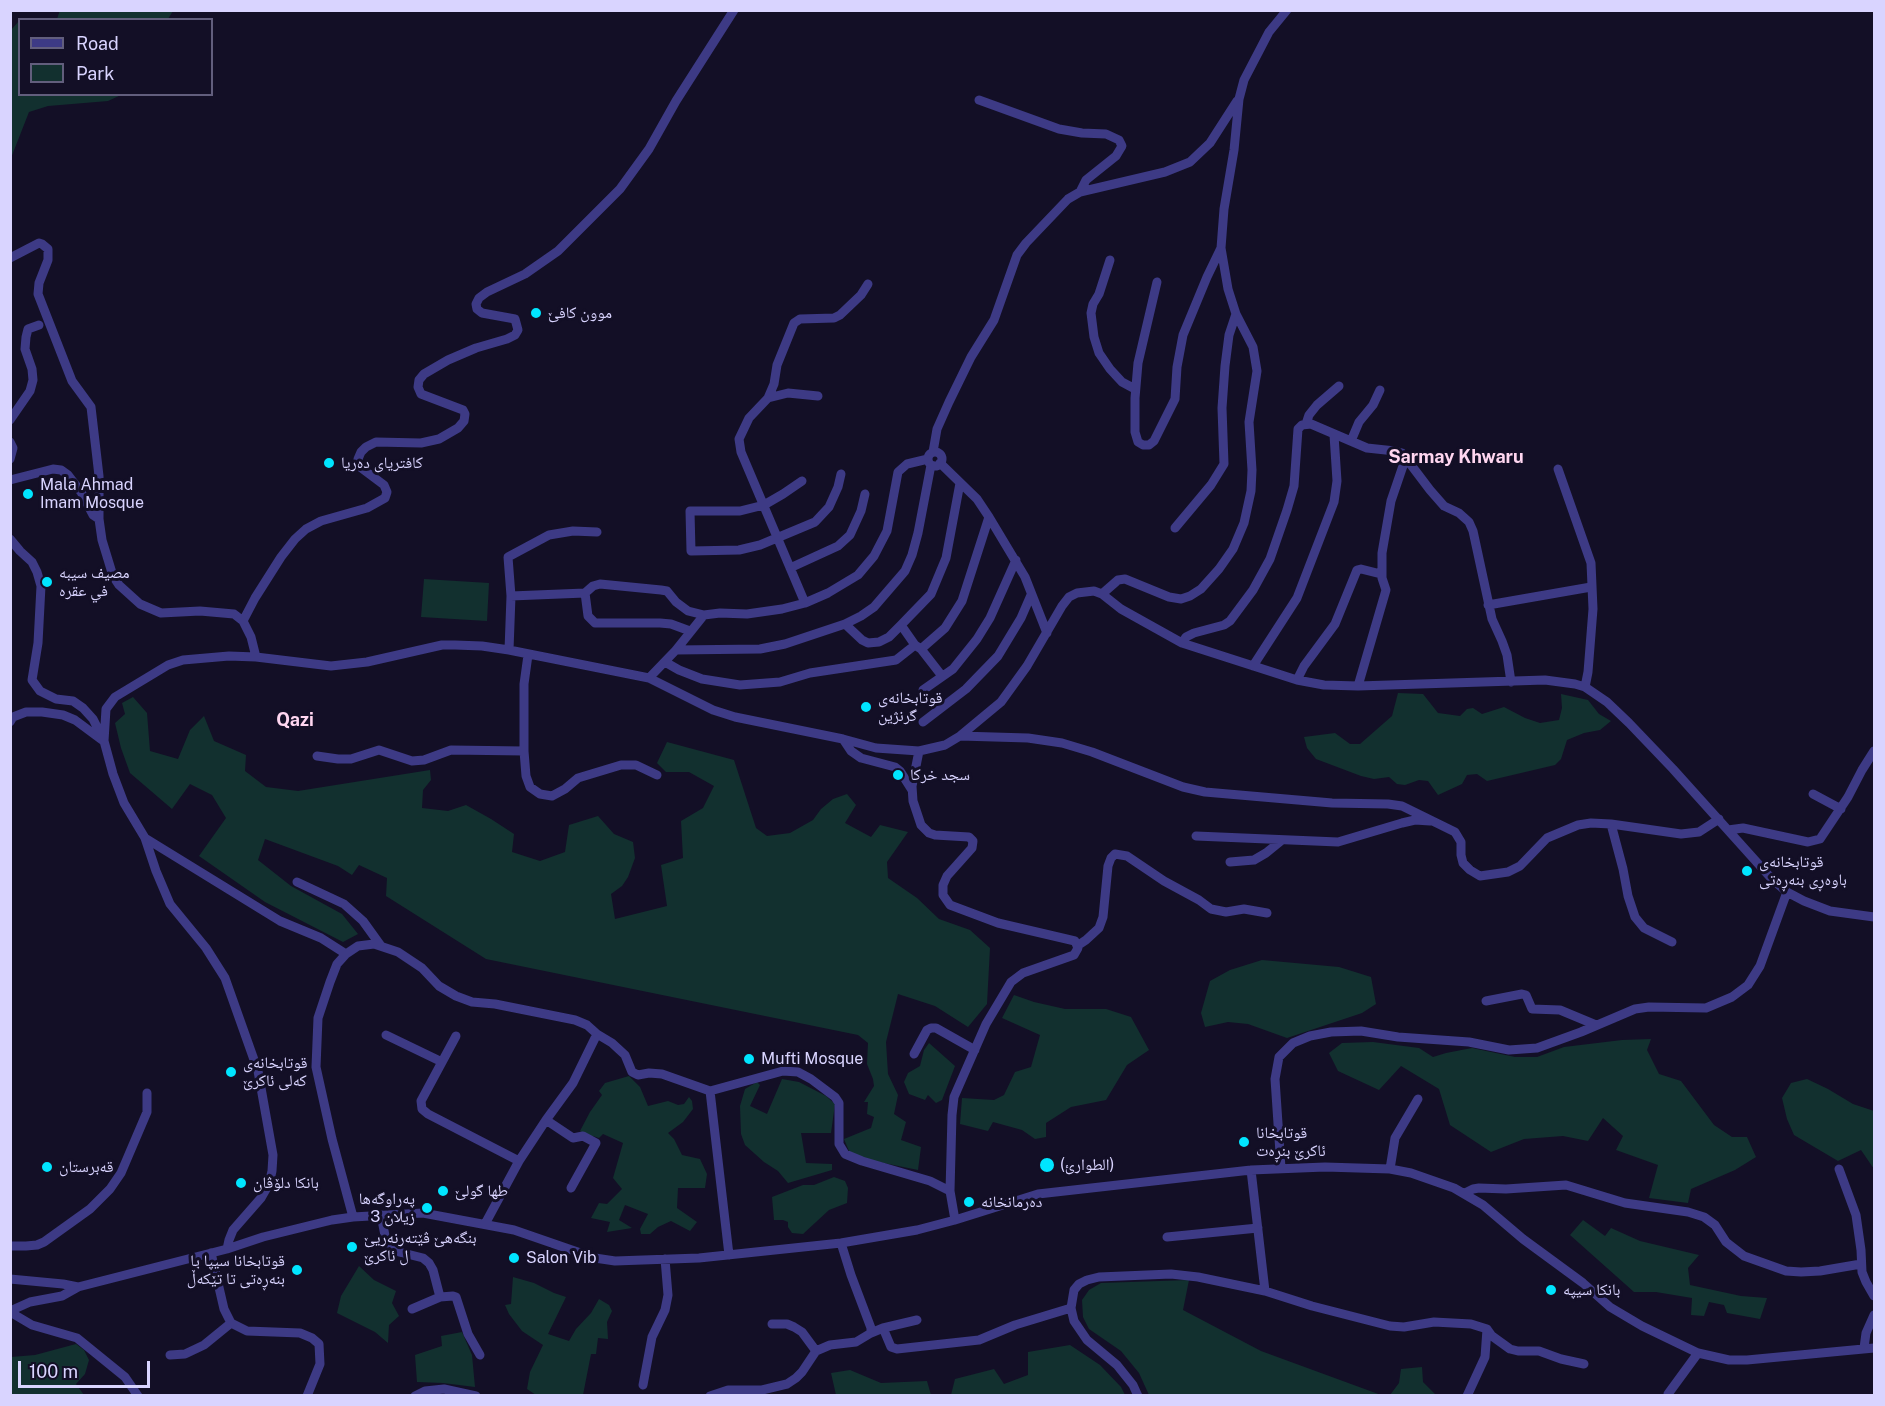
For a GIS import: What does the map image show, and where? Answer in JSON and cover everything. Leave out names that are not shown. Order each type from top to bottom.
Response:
[{"type":"street","points":[[243,621],[281,557],[306,529],[321,521],[367,508],[385,498],[387,492],[384,485],[360,467],[358,459],[366,447],[376,442],[421,443],[439,440],[458,428],[464,421],[463,410],[421,394],[418,387],[419,380],[424,374],[448,360],[515,335],[518,330],[515,319],[482,313],[477,309],[476,304],[479,298],[525,274],[558,250],[620,189],[649,149],[670,110],[734,10]]},
{"type":"street","points":[[1102,594],[1118,580],[1125,579],[1168,597],[1190,596],[1201,589],[1219,569],[1233,549],[1244,523],[1251,491],[1249,422],[1257,371],[1253,347],[1236,314],[1228,289],[1221,248],[1224,209],[1234,150],[1239,99],[1244,80],[1269,32],[1287,10]]},
{"type":"street","points":[[676,650],[760,649],[785,644],[845,624],[874,607],[905,571],[912,555],[933,460],[937,429],[971,357],[994,320],[1017,255],[1068,199],[1080,192],[1156,175],[1190,162],[1210,143],[1239,99]]},
{"type":"street","points":[[979,100],[1059,129],[1106,134],[1119,140],[1122,146],[1116,156],[1086,180],[1080,192]]},
{"type":"street","points":[[10,258],[39,243],[48,249],[48,260],[39,283],[38,294],[72,381],[91,406],[99,476],[99,519],[102,540],[113,576],[119,585],[141,604],[161,614],[221,612],[234,614],[243,621],[251,637],[256,657]]},
{"type":"street","points":[[1157,282],[1138,363],[1135,432],[1138,442],[1143,445],[1149,445],[1154,441],[1175,399],[1177,367],[1183,335],[1221,248]]},
{"type":"street","points":[[1110,260],[1100,294],[1090,313],[1094,338],[1099,353],[1110,369],[1122,382],[1136,389]]},
{"type":"street","points":[[805,603],[741,452],[739,439],[749,418],[768,398],[774,384],[777,365],[794,323],[800,319],[834,318],[840,315],[861,295],[868,284]]},
{"type":"street","points":[[1174,528],[1211,485],[1224,464],[1222,408],[1225,366],[1229,335],[1236,314]]},
{"type":"street","points":[[10,420],[30,391],[33,380],[26,349],[26,337],[28,329],[39,325]]},
{"type":"street","points":[[1306,424],[1313,410],[1339,386]]},
{"type":"street","points":[[1351,441],[1359,422],[1380,390]]},
{"type":"street","points":[[768,398],[788,393],[818,396]]},
{"type":"street","points":[[1182,643],[1186,637],[1194,633],[1224,625],[1230,621],[1253,590],[1270,559],[1294,486],[1298,429],[1311,424],[1334,435],[1377,450],[1395,450],[1406,457],[1444,506],[1469,522],[1473,531],[1488,605],[1507,655],[1511,682]]},
{"type":"street","points":[[1252,666],[1297,598],[1334,502],[1337,481],[1334,435]]},
{"type":"street","points":[[10,442],[13,448],[10,459]]},
{"type":"street","points":[[1358,686],[1386,590],[1381,574],[1382,553],[1391,501],[1406,457]]},
{"type":"street","points":[[511,596],[585,592],[600,584],[661,590],[667,591],[688,611],[704,615],[765,612],[805,603],[848,582],[867,566],[887,531],[898,472],[907,464],[933,460],[977,499],[989,516],[1025,577],[1047,633]]},
{"type":"street","points":[[10,480],[52,469],[61,470],[68,475],[81,492],[93,515],[99,519]]},
{"type":"street","points":[[1558,469],[1591,563],[1592,620],[1588,672],[1584,687]]},
{"type":"street","points":[[802,481],[764,505],[740,511],[690,511],[691,550],[739,550],[760,545],[815,522],[829,507],[841,474]]},
{"type":"street","points":[[845,624],[856,636],[868,643],[879,642],[889,637],[931,594],[946,558],[960,483]]},
{"type":"street","points":[[790,568],[838,546],[850,535],[861,511],[865,494]]},
{"type":"street","points":[[665,662],[702,679],[740,685],[780,682],[810,674],[896,660],[945,628],[962,601],[989,516]]},
{"type":"street","points":[[509,650],[511,596],[508,558],[549,534],[573,531],[597,532]]},
{"type":"street","points":[[10,539],[32,562],[40,586],[38,643],[32,680],[39,692],[56,699],[73,701],[93,719],[104,741],[124,803],[145,838],[162,888],[170,904],[206,948],[225,978],[258,1071],[273,1155],[272,1171],[269,1184],[261,1198],[233,1230],[227,1249]]},
{"type":"street","points":[[923,690],[953,669],[977,639],[990,618],[1016,560]]},
{"type":"street","points":[[1297,680],[1304,666],[1335,624],[1357,570],[1381,574]]},
{"type":"street","points":[[1488,605],[1591,587]]},
{"type":"street","points":[[104,741],[106,709],[115,697],[168,665],[183,660],[220,656],[256,657],[331,666],[367,662],[442,645],[482,646],[509,650],[649,678],[713,710],[735,717],[876,748],[919,751],[945,744],[960,736],[1001,702],[1027,666],[1069,597],[1085,591],[1094,591],[1182,643],[1297,680],[1324,685],[1358,686],[1545,680],[1584,687],[1607,702],[1629,723],[1771,878],[1787,892],[1830,911],[1875,917]]},
{"type":"street","points":[[585,592],[588,616],[595,623],[660,622],[690,631]]},
{"type":"street","points":[[922,722],[966,689],[999,656],[1021,618],[1031,595]]},
{"type":"street","points":[[649,678],[676,650],[704,615]]},
{"type":"street","points":[[901,625],[942,676]]},
{"type":"street","points":[[528,655],[524,684],[524,751],[526,776],[530,787],[540,794],[552,796],[578,778],[621,765],[636,765],[657,775]]},
{"type":"street","points":[[88,713],[106,709]]},
{"type":"street","points":[[10,722],[14,717],[26,712],[63,715],[75,720],[104,741]]},
{"type":"street","points":[[960,736],[1028,738],[1062,743],[1183,787],[1205,792],[1332,803],[1402,806],[1446,826],[1458,836],[1461,842],[1463,863],[1480,876],[1508,872],[1520,866],[1547,838],[1563,830],[1591,823],[1681,834],[1699,832],[1719,819]]},
{"type":"street","points":[[843,739],[851,751],[861,758],[895,767],[900,771],[910,783],[917,815],[921,825],[929,833],[969,837],[973,841],[972,848],[947,876],[943,895],[950,905],[998,923],[1075,941],[1078,948],[1074,955],[1023,973],[1011,982],[986,1024],[954,1097],[950,1191],[955,1220]]},
{"type":"street","points":[[317,756],[351,759],[379,750],[412,761],[424,760],[451,750],[524,751]]},
{"type":"street","points":[[913,791],[919,751]]},
{"type":"street","points":[[1728,830],[1743,828],[1808,842],[1820,839],[1875,751]]},
{"type":"street","points":[[1813,794],[1841,808]]},
{"type":"street","points":[[1196,836],[1338,842],[1415,820],[1435,822]]},
{"type":"street","points":[[1611,824],[1635,917],[1644,928],[1672,942]]},
{"type":"street","points":[[145,838],[280,921],[321,938],[346,954]]},
{"type":"street","points":[[1230,862],[1254,860],[1282,840]]},
{"type":"street","points":[[1077,946],[1100,928],[1108,866],[1115,854],[1127,856],[1211,909],[1226,912],[1244,909],[1267,913]]},
{"type":"street","points":[[297,882],[344,904],[363,921],[381,946]]},
{"type":"street","points":[[1281,1168],[1275,1079],[1279,1057],[1293,1044],[1310,1036],[1332,1032],[1361,1031],[1398,1037],[1469,1042],[1509,1050],[1528,1049],[1537,1048],[1635,1009],[1649,1007],[1706,1008],[1732,997],[1748,985],[1760,966],[1787,892]]},
{"type":"street","points":[[353,1217],[316,1067],[318,1018],[337,964],[358,946],[374,944],[398,952],[422,968],[439,986],[456,996],[472,1002],[495,1004],[575,1020],[587,1025],[625,1055],[632,1072],[638,1075],[662,1074],[710,1090],[783,1071],[798,1072],[835,1097],[839,1103],[839,1144],[845,1154],[930,1181],[950,1191]]},
{"type":"street","points":[[1486,1001],[1522,994],[1526,995],[1532,1009],[1560,1010],[1596,1025]]},
{"type":"street","points":[[914,1053],[927,1030],[931,1028],[936,1028],[975,1050]]},
{"type":"street","points":[[485,1224],[519,1161],[573,1083],[597,1034]]},
{"type":"street","points":[[386,1035],[442,1062]]},
{"type":"street","points":[[456,1036],[421,1101],[422,1108],[428,1114],[519,1161]]},
{"type":"street","points":[[710,1090],[729,1255]]},
{"type":"street","points":[[10,1246],[37,1245],[44,1242],[90,1209],[110,1189],[121,1173],[147,1112],[147,1093]]},
{"type":"street","points":[[1390,1169],[1395,1138],[1418,1099]]},
{"type":"street","points":[[546,1120],[573,1138],[583,1136],[596,1143],[571,1188]]},
{"type":"street","points":[[10,1311],[30,1302],[62,1296],[78,1287],[227,1249],[263,1237],[353,1217],[423,1213],[514,1230],[595,1258],[631,1261],[729,1255],[841,1243],[917,1230],[1038,1194],[1251,1170],[1324,1167],[1390,1169],[1436,1180],[1465,1193],[1583,1283],[1610,1307],[1642,1326],[1698,1353],[1729,1360],[1746,1360],[1875,1348]]},
{"type":"street","points":[[1839,1169],[1856,1215],[1861,1264],[1866,1282],[1875,1296]]},
{"type":"street","points":[[1251,1170],[1265,1292]]},
{"type":"street","points":[[1465,1193],[1479,1188],[1506,1189],[1566,1185],[1624,1203],[1688,1212],[1704,1217],[1715,1225],[1726,1242],[1744,1256],[1786,1270],[1801,1272],[1861,1264]]},
{"type":"street","points":[[381,1215],[387,1246],[391,1250],[423,1258],[429,1263],[440,1298]]},
{"type":"street","points":[[1167,1237],[1258,1228]]},
{"type":"street","points":[[841,1243],[871,1333]]},
{"type":"street","points":[[211,1253],[224,1309],[231,1323],[247,1331],[300,1333],[319,1344],[320,1364],[308,1395]]},
{"type":"street","points":[[643,1386],[652,1336],[665,1310],[668,1295],[666,1259]]},
{"type":"street","points":[[1138,1395],[1117,1365],[1087,1340],[1080,1331],[1071,1308],[1074,1290],[1087,1280],[1099,1277],[1184,1275],[1265,1292],[1390,1326],[1404,1327],[1434,1322],[1472,1324],[1487,1329],[1492,1336],[1518,1352],[1539,1351],[1584,1364]]},
{"type":"street","points":[[10,1279],[78,1287]]},
{"type":"street","points":[[412,1309],[440,1298],[456,1297],[468,1334],[480,1355]]},
{"type":"street","points":[[883,1328],[891,1347],[909,1348],[979,1340],[1015,1325],[1071,1308]]},
{"type":"street","points":[[10,1311],[32,1325],[77,1338],[125,1377],[138,1395]]},
{"type":"street","points":[[1864,1348],[1866,1333],[1875,1315]]},
{"type":"street","points":[[710,1395],[728,1390],[762,1390],[787,1384],[802,1372],[816,1351],[830,1345],[856,1342],[883,1328],[917,1320]]},
{"type":"street","points":[[170,1355],[185,1354],[204,1345],[231,1323]]},
{"type":"street","points":[[772,1324],[787,1324],[794,1327],[806,1336],[816,1351]]},
{"type":"street","points":[[1467,1395],[1485,1357],[1487,1329]]},
{"type":"street","points":[[1668,1394],[1698,1353]]},
{"type":"street","points":[[415,1395],[425,1391],[444,1389],[476,1395]]},
{"type":"green space","points":[[60,10],[173,10],[169,18],[57,18]]},
{"type":"green space","points":[[18,22],[18,96],[119,96],[108,101],[48,106],[29,112],[11,158],[11,30]]},
{"type":"green space","points":[[424,579],[489,583],[487,621],[421,617]]},
{"type":"green space","points":[[1398,693],[1423,694],[1438,713],[1460,716],[1467,709],[1473,708],[1482,714],[1504,707],[1540,723],[1559,720],[1562,708],[1561,694],[1588,700],[1599,714],[1611,721],[1600,730],[1567,740],[1561,759],[1555,765],[1487,781],[1477,774],[1467,775],[1462,784],[1438,795],[1428,781],[1419,780],[1405,785],[1397,784],[1389,777],[1374,779],[1361,776],[1316,759],[1307,748],[1304,737],[1335,733],[1350,744],[1360,744],[1392,716]]},
{"type":"green space","points":[[133,697],[147,713],[150,751],[178,759],[190,730],[204,716],[214,741],[246,755],[245,771],[266,787],[298,791],[430,770],[431,780],[423,790],[422,808],[448,811],[466,805],[514,834],[512,852],[540,861],[565,852],[569,825],[598,816],[614,834],[633,842],[635,858],[628,877],[622,886],[611,894],[615,919],[667,906],[661,865],[683,858],[681,821],[703,808],[714,786],[689,772],[666,772],[657,763],[667,742],[734,760],[756,828],[767,836],[790,833],[813,820],[833,799],[847,794],[856,805],[845,823],[871,837],[880,825],[908,832],[887,862],[888,878],[917,898],[939,919],[970,930],[990,948],[987,1004],[968,1027],[935,1006],[898,994],[886,1042],[888,1074],[898,1095],[894,1114],[906,1122],[901,1140],[921,1147],[918,1170],[864,1159],[849,1151],[844,1139],[871,1128],[874,1117],[867,1114],[868,1102],[864,1102],[874,1086],[867,1064],[868,1043],[858,1035],[486,959],[386,896],[387,878],[359,865],[352,875],[338,866],[265,839],[258,860],[291,886],[342,914],[358,934],[343,942],[265,902],[199,856],[226,818],[212,795],[190,784],[172,809],[130,773],[115,723],[125,714],[122,703]]},
{"type":"green space","points":[[1262,960],[1339,967],[1371,977],[1376,1004],[1362,1013],[1287,1038],[1248,1024],[1228,1022],[1205,1027],[1201,1013],[1210,981],[1230,970]]},
{"type":"green space","points":[[1014,995],[1065,1009],[1106,1009],[1131,1017],[1149,1050],[1127,1065],[1106,1100],[1071,1107],[1046,1123],[1046,1137],[1035,1139],[1022,1130],[993,1122],[988,1131],[960,1124],[962,1098],[994,1100],[1004,1095],[1015,1072],[1031,1067],[1040,1035],[1002,1018]]},
{"type":"green space","points":[[1651,1039],[1647,1050],[1659,1074],[1681,1081],[1714,1125],[1732,1137],[1747,1137],[1756,1157],[1735,1170],[1691,1189],[1688,1203],[1649,1198],[1658,1165],[1616,1150],[1623,1136],[1603,1118],[1588,1141],[1563,1136],[1524,1139],[1491,1152],[1450,1125],[1439,1089],[1401,1066],[1379,1090],[1338,1071],[1329,1053],[1342,1043],[1373,1042],[1419,1048],[1433,1057],[1472,1048],[1515,1057],[1537,1057],[1564,1047]]},
{"type":"green space","points":[[929,1043],[955,1066],[942,1100],[936,1103],[928,1095],[925,1100],[909,1094],[904,1082],[908,1073],[920,1066],[924,1050]]},
{"type":"green space","points":[[629,1076],[640,1087],[648,1106],[668,1101],[678,1105],[684,1104],[689,1097],[692,1101],[693,1109],[683,1122],[668,1133],[674,1139],[682,1155],[700,1159],[707,1174],[705,1188],[678,1188],[677,1208],[697,1222],[690,1231],[671,1221],[650,1234],[641,1234],[640,1229],[648,1214],[625,1205],[619,1220],[632,1228],[607,1232],[610,1222],[591,1218],[599,1203],[607,1204],[622,1189],[613,1178],[623,1143],[603,1134],[599,1138],[593,1136],[591,1138],[580,1131],[602,1095],[599,1091],[605,1083]]},
{"type":"green space","points":[[782,1079],[799,1082],[826,1096],[835,1104],[831,1133],[801,1133],[806,1163],[832,1164],[832,1170],[788,1183],[778,1171],[745,1145],[741,1134],[740,1106],[745,1089],[757,1082],[760,1085],[750,1106],[767,1114]]},
{"type":"green space","points":[[1807,1079],[1853,1104],[1874,1111],[1874,1169],[1861,1150],[1838,1161],[1794,1135],[1782,1098],[1791,1083]]},
{"type":"green space","points":[[834,1177],[845,1181],[848,1188],[847,1203],[829,1210],[803,1234],[792,1233],[788,1222],[774,1220],[772,1197],[803,1185],[814,1185]]},
{"type":"green space","points":[[1583,1220],[1605,1236],[1611,1228],[1640,1241],[1699,1255],[1688,1268],[1690,1285],[1741,1296],[1767,1298],[1760,1319],[1727,1313],[1724,1305],[1709,1302],[1704,1316],[1691,1315],[1692,1298],[1656,1292],[1634,1292],[1570,1235]]},
{"type":"green space","points":[[359,1266],[374,1280],[396,1291],[392,1303],[399,1316],[389,1325],[388,1343],[375,1332],[337,1313],[341,1296]]},
{"type":"green space","points":[[513,1277],[534,1283],[566,1297],[548,1334],[569,1341],[599,1299],[609,1305],[612,1311],[607,1322],[608,1339],[598,1338],[596,1354],[591,1354],[583,1395],[536,1395],[527,1389],[530,1372],[543,1345],[522,1331],[505,1305],[511,1304]]},
{"type":"green space","points":[[1189,1280],[1183,1310],[1261,1351],[1381,1395],[1149,1395],[1139,1373],[1121,1351],[1089,1329],[1083,1317],[1082,1300],[1089,1290],[1101,1283]]},
{"type":"green space","points":[[462,1332],[472,1355],[475,1387],[417,1382],[415,1355],[442,1346],[441,1336]]},
{"type":"green space","points":[[76,1344],[84,1350],[89,1360],[85,1374],[76,1384],[84,1395],[11,1395],[11,1357],[35,1355]]},
{"type":"green space","points":[[1070,1345],[1100,1365],[1121,1387],[1125,1395],[951,1395],[955,1379],[994,1369],[1004,1384],[1028,1375],[1028,1352]]},
{"type":"green space","points":[[1422,1367],[1423,1382],[1434,1395],[1390,1395],[1399,1383],[1401,1369]]},
{"type":"green space","points":[[850,1370],[881,1383],[927,1381],[931,1395],[836,1395],[831,1373]]},
{"type":"place","name":"موون کافێ","points":[[536,313]]},
{"type":"place","name":"کافتریای دەریا","points":[[329,463]]},
{"type":"place","name":"Mala Ahmad Imam Mosque","points":[[28,494]]},
{"type":"place","name":"مصيف سيبه في عقره","points":[[47,582]]},
{"type":"place","name":"قوتابخانەی گرنژین","points":[[866,707]]},
{"type":"place","name":"سجد خركا","points":[[898,775]]},
{"type":"place","name":"قوتابخانەی باوەڕی بنەڕەتی","points":[[1747,871]]},
{"type":"place","name":"Mufti Mosque","points":[[749,1059]]},
{"type":"place","name":"قوتابخانەی کەلی ئاکرێ","points":[[231,1072]]},
{"type":"place","name":"قوتابخانا ئاکرێ بنڕەت","points":[[1244,1142]]},
{"type":"place","name":"(الطوارئ)","points":[[1047,1165]]},
{"type":"place","name":"قەبرستان","points":[[47,1167]]},
{"type":"place","name":"بانکا دلۆڤان","points":[[241,1183]]},
{"type":"place","name":"طها گولێ","points":[[443,1191]]},
{"type":"place","name":"دەرمانخانە","points":[[969,1202]]},
{"type":"place","name":"پەراوگەها زیلان 3","points":[[427,1208]]},
{"type":"place","name":"بنگەهێ ڤێتەرنەریێ ل ئاکرێ","points":[[352,1247]]},
{"type":"place","name":"Salon Vib","points":[[514,1258]]},
{"type":"place","name":"قوتابخانا سیپا یا بنەڕەتی تا تێکەڵ","points":[[297,1270]]},
{"type":"place","name":"بانکا سیپە","points":[[1551,1290]]},
{"type":"district","name":"Sarmay Khwaru","points":[[1456,457]]},
{"type":"district","name":"Qazi","points":[[295,720]]}]
